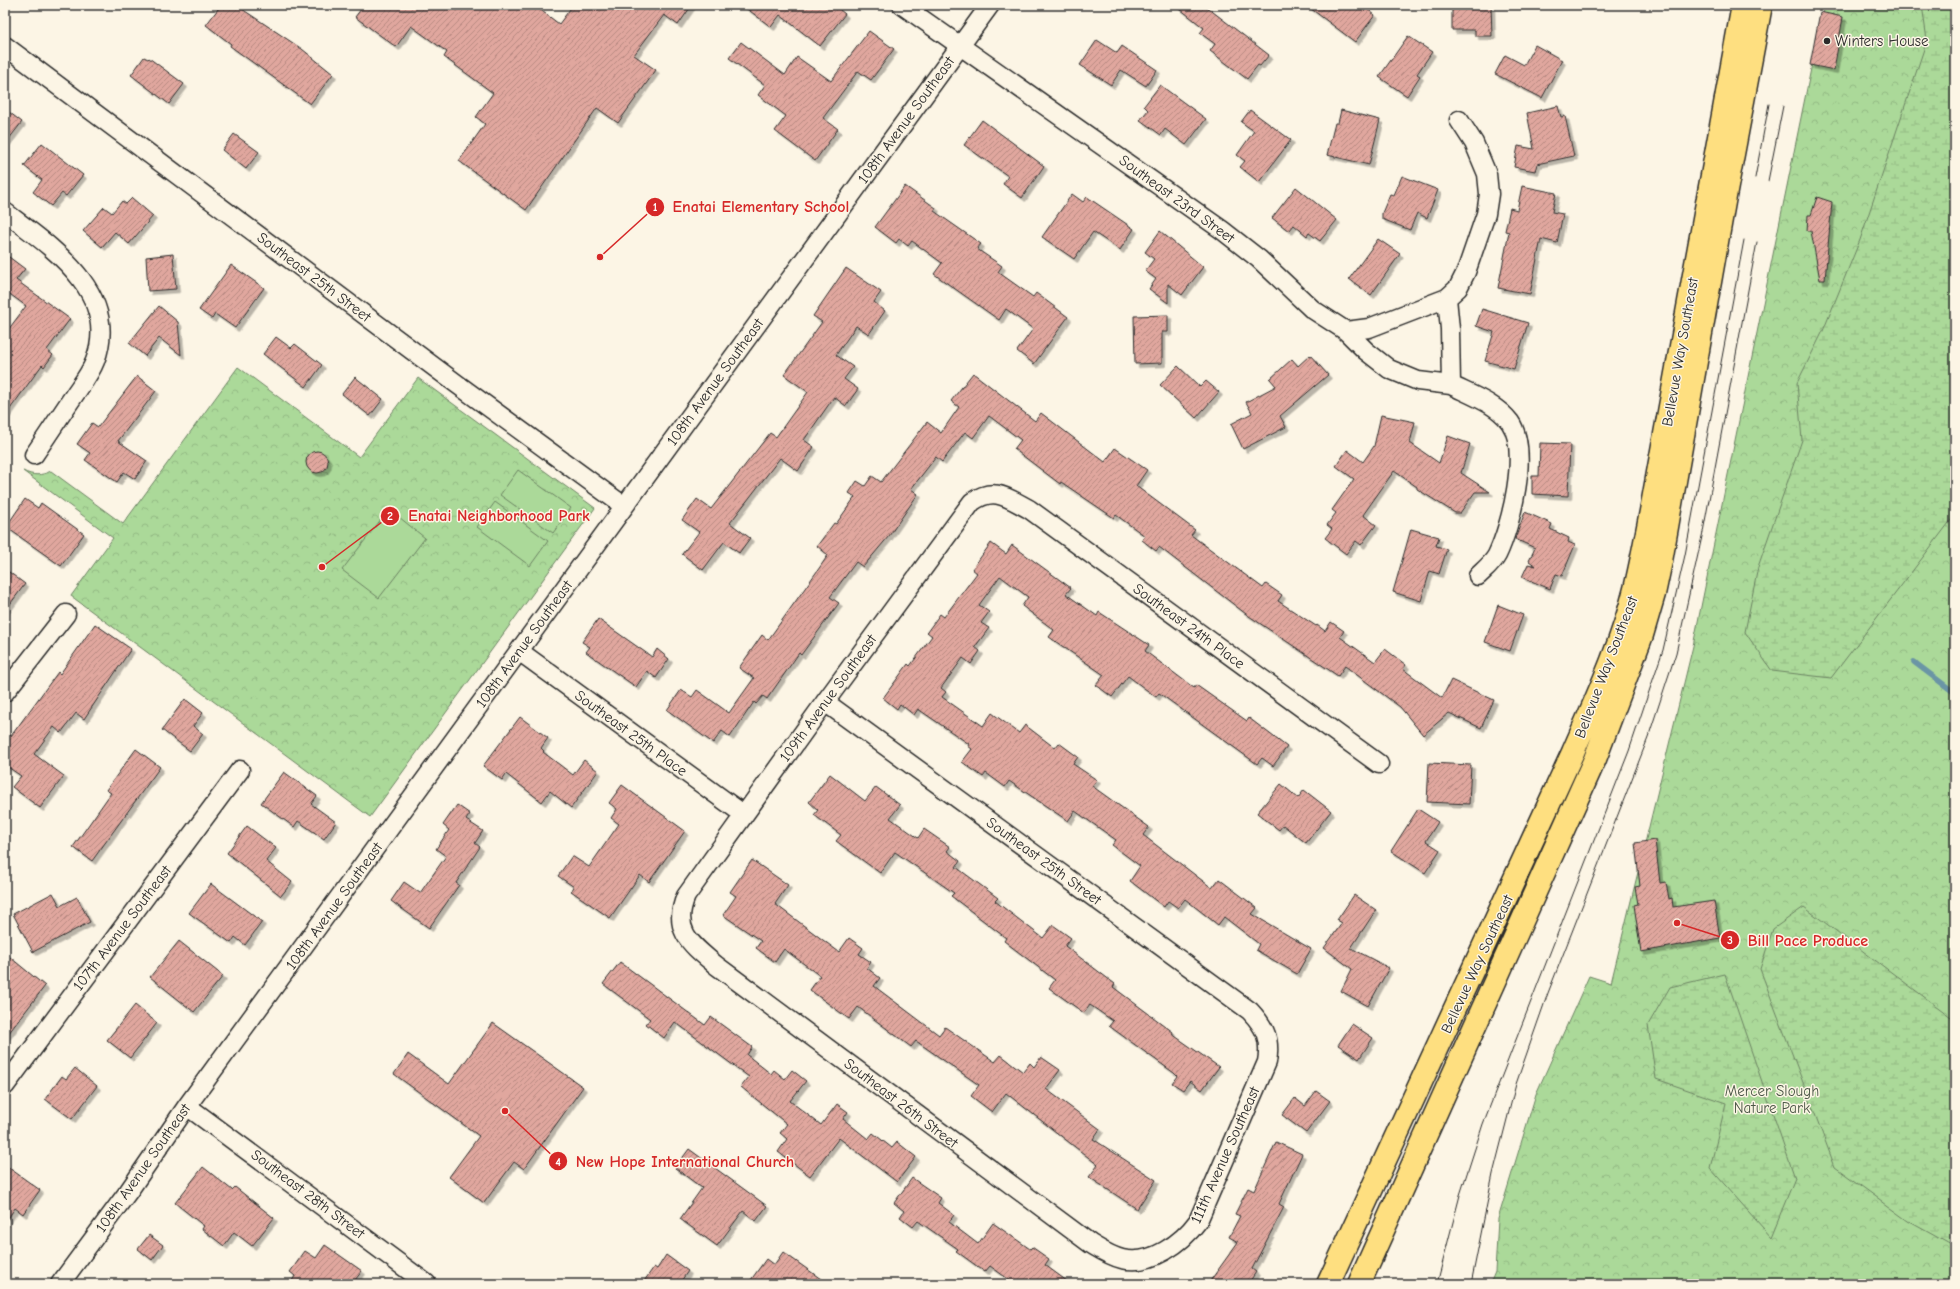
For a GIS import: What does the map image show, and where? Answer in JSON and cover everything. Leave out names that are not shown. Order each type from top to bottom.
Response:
[{"type":"main road","name":"Bellevue Way Southeast","points":[[1328,1284],[1573,752],[1599,692],[1625,623],[1635,590],[1651,511],[1743,5]]},
{"type":"main road","name":"Bellevue Way Southeast","points":[[1363,1275],[1595,759],[1626,681],[1644,628],[1654,594],[1663,554],[1724,202],[1761,5]]},
{"type":"main road","points":[[1363,1275],[1368,1215],[1372,1191]]},
{"type":"street","name":"Southeast 23rd Street","points":[[902,5],[1222,230],[1260,259],[1312,309],[1346,331],[1366,352],[1390,369],[1418,381],[1451,385],[1496,408],[1510,423],[1517,442],[1519,477],[1512,509],[1496,557],[1478,576]]},
{"type":"street","name":"108th Avenue Southeast","points":[[60,1284],[128,1192],[187,1106],[990,5]]},
{"type":"street","name":"Southeast 25th Street","points":[[5,46],[457,384],[624,506]]},
{"type":"street","points":[[1346,331],[1369,328],[1447,298],[1458,288],[1466,272],[1486,214],[1489,194],[1487,174],[1474,144],[1459,120]]},
{"type":"street","points":[[5,212],[44,242],[72,268],[88,289],[97,310],[101,327],[100,345],[95,362],[85,380],[34,455]]},
{"type":"street","points":[[1447,298],[1450,329],[1451,385]]},
{"type":"street","name":"109th Avenue Southeast","points":[[680,922],[680,908],[686,896],[743,814],[972,502],[986,494],[996,493]]},
{"type":"street","name":"Southeast 24th Place","points":[[996,493],[1029,509],[1379,764]]},
{"type":"street","points":[[5,692],[66,614]]},
{"type":"street","name":"Southeast 25th Place","points":[[519,651],[743,814]]},
{"type":"street","name":"Southeast 25th Street","points":[[825,702],[1250,1011],[1261,1023]]},
{"type":"street","name":"107th Avenue Southeast","points":[[5,1086],[240,770]]},
{"type":"street","name":"Southeast 26th Street","points":[[680,922],[683,933],[695,947],[717,966],[1091,1244],[1108,1254],[1123,1259],[1139,1259]]},
{"type":"street","name":"111th Avenue Southeast","points":[[1139,1259],[1160,1253],[1175,1244],[1188,1234],[1198,1221],[1267,1062],[1269,1049],[1261,1023]]},
{"type":"street","name":"Southeast 28th Street","points":[[187,1106],[406,1278],[427,1284]]},
{"type":"green space","name":"Mercer Slough Nature Park","points":[[1824,5],[1955,5],[1955,1284],[1490,1284],[1495,1272],[1498,1219],[1536,1094],[1589,976],[1611,983],[1693,646]]},
{"type":"green space","points":[[1922,5],[1955,5],[1955,515],[1831,678],[1772,671],[1745,632],[1758,567],[1802,440],[1797,383],[1823,331],[1860,240],[1927,40]]},
{"type":"green space","points":[[238,367],[359,457],[418,378],[595,508],[370,817],[71,596],[113,538],[23,471],[37,475],[51,471],[123,524]]},
{"type":"green space","points":[[518,470],[571,508],[553,533],[500,495]]},
{"type":"green space","points":[[495,502],[548,541],[530,566],[477,527]]},
{"type":"green space","points":[[389,509],[425,538],[379,598],[342,570]]},
{"type":"green space","points":[[1804,907],[1955,1020],[1955,1246],[1908,1220],[1835,1167],[1760,969],[1773,929]]},
{"type":"green space","points":[[1725,974],[1795,1178],[1771,1237],[1710,1168],[1726,1103],[1656,1079],[1648,1025],[1670,987]]},
{"type":"building","points":[[221,5],[236,5],[302,49],[333,74],[310,104],[230,46],[231,44],[206,25]]},
{"type":"building","points":[[364,5],[534,5],[559,24],[573,5],[692,5],[678,25],[664,15],[634,55],[656,70],[618,123],[597,108],[526,210],[459,161],[485,124],[476,117],[493,93],[444,57],[447,52],[411,26],[396,47],[355,17]]},
{"type":"building","points":[[742,5],[834,5],[845,14],[820,46],[780,15],[771,27]]},
{"type":"building","points":[[1175,5],[1204,5],[1269,55],[1260,66],[1258,65],[1247,79],[1210,51],[1215,44],[1200,33],[1204,28]]},
{"type":"building","points":[[1306,5],[1362,5],[1375,15],[1355,42]]},
{"type":"building","points":[[1452,5],[1491,5],[1492,36],[1475,36],[1475,30],[1452,30]]},
{"type":"building","name":"Winters House","points":[[1820,12],[1843,17],[1834,70],[1810,65]]},
{"type":"building","points":[[869,31],[894,49],[871,80],[858,71],[823,118],[838,129],[815,161],[775,131],[786,116],[758,95],[765,85],[729,58],[741,42],[785,75],[797,57],[831,81]]},
{"type":"building","points":[[1408,36],[1432,52],[1417,74],[1420,76],[1407,96],[1379,77]]},
{"type":"building","points":[[1097,40],[1117,53],[1122,46],[1157,70],[1146,86],[1121,70],[1111,85],[1080,65]]},
{"type":"building","points":[[1535,45],[1562,60],[1542,98],[1495,74],[1505,55],[1524,65]]},
{"type":"building","points":[[144,57],[149,58],[184,84],[169,104],[131,75]]},
{"type":"building","points":[[1160,85],[1206,119],[1186,145],[1165,129],[1161,135],[1140,120],[1148,110],[1144,106]]},
{"type":"building","points":[[1558,106],[1561,117],[1565,116],[1574,156],[1537,164],[1535,171],[1514,167],[1518,146],[1534,149],[1527,113]]},
{"type":"building","points":[[5,109],[22,122],[5,144]]},
{"type":"building","points":[[1250,110],[1291,140],[1259,182],[1240,167],[1245,161],[1237,155],[1254,131],[1241,122]]},
{"type":"building","points":[[1341,110],[1380,120],[1369,165],[1327,155],[1335,123],[1338,123]]},
{"type":"building","points":[[982,120],[1044,166],[1022,198],[1003,184],[1008,176],[964,145]]},
{"type":"building","points":[[234,134],[259,152],[246,169],[222,150]]},
{"type":"building","points":[[42,143],[83,175],[66,196],[62,193],[51,206],[33,192],[42,180],[24,166]]},
{"type":"building","points":[[1402,176],[1438,190],[1427,218],[1417,213],[1410,230],[1382,219],[1382,213],[1390,194],[1394,195]]},
{"type":"building","points":[[905,186],[936,208],[934,211],[981,244],[977,249],[1002,266],[998,272],[1033,297],[1036,293],[1068,317],[1034,364],[1017,351],[1033,329],[1006,309],[999,320],[934,274],[942,263],[912,241],[908,246],[899,239],[896,243],[875,227]]},
{"type":"building","points":[[1522,186],[1556,193],[1552,212],[1563,214],[1557,243],[1541,239],[1530,294],[1498,288],[1509,232],[1505,231],[1510,208],[1517,210]]},
{"type":"building","points":[[1296,187],[1337,220],[1320,241],[1309,233],[1307,236],[1294,225],[1289,231],[1272,218]]},
{"type":"building","points":[[1072,194],[1083,202],[1087,197],[1134,229],[1120,250],[1093,232],[1074,259],[1042,237]]},
{"type":"building","points":[[1817,197],[1832,202],[1825,280],[1820,280],[1811,231],[1807,231],[1808,215],[1811,215]]},
{"type":"building","points":[[132,198],[153,216],[129,244],[115,232],[102,247],[83,231],[104,207],[112,213],[122,201],[126,204]]},
{"type":"building","points":[[1160,231],[1203,267],[1182,295],[1168,284],[1168,303],[1149,289],[1156,279],[1145,271],[1154,259],[1145,252]]},
{"type":"building","points":[[1378,239],[1400,254],[1371,295],[1349,279]]},
{"type":"building","points":[[5,254],[25,269],[16,280],[70,319],[47,350],[53,355],[44,367],[42,365],[5,416],[5,334],[26,306],[7,292],[5,295]]},
{"type":"building","points":[[173,254],[176,289],[148,291],[146,257]]},
{"type":"building","points":[[231,265],[264,288],[235,328],[215,314],[212,319],[199,310]]},
{"type":"building","points":[[846,268],[881,292],[874,302],[885,311],[869,334],[856,326],[836,355],[853,367],[844,379],[858,389],[846,406],[834,397],[804,440],[814,447],[798,471],[780,458],[730,523],[750,538],[739,553],[724,542],[703,570],[682,554],[699,532],[682,520],[697,499],[711,509],[770,433],[776,437],[808,392],[784,375],[822,322],[813,316]]},
{"type":"building","points":[[159,306],[178,322],[181,355],[159,338],[145,356],[129,343]]},
{"type":"building","points":[[1482,309],[1528,323],[1514,369],[1485,361],[1494,332],[1476,326]]},
{"type":"building","points":[[1168,315],[1168,332],[1162,332],[1162,363],[1135,364],[1134,316]]},
{"type":"building","points":[[276,337],[291,348],[295,344],[322,365],[306,387],[263,354]]},
{"type":"building","points":[[1310,355],[1328,375],[1280,416],[1286,427],[1243,449],[1231,424],[1252,413],[1246,402],[1276,386],[1270,379],[1292,359],[1298,366]]},
{"type":"building","points":[[1178,366],[1200,387],[1206,381],[1219,392],[1196,418],[1160,385]]},
{"type":"building","points":[[973,373],[1035,421],[1041,413],[1105,462],[1115,448],[1147,470],[1136,486],[1195,530],[1191,535],[1263,588],[1266,584],[1282,595],[1278,601],[1316,626],[1317,625],[1325,631],[1331,622],[1344,631],[1340,637],[1375,662],[1385,649],[1406,665],[1403,669],[1442,698],[1451,680],[1494,700],[1481,728],[1449,713],[1423,735],[1400,707],[1345,666],[1338,676],[1246,614],[1159,547],[1156,551],[1142,540],[1145,536],[1116,515],[1114,518],[1061,482],[1060,484],[1014,449],[1021,440],[989,416],[973,438],[965,432],[942,462],[936,457],[911,489],[918,494],[889,536],[863,567],[856,562],[830,597],[839,603],[801,655],[799,653],[767,699],[763,696],[756,704],[754,702],[730,737],[722,731],[713,743],[667,710],[681,690],[692,697],[697,690],[729,713],[754,678],[739,668],[762,635],[768,640],[828,555],[817,546],[834,523],[836,524],[855,497],[849,493],[857,481],[865,486],[872,476],[881,482],[927,422],[941,433],[959,407],[951,401]]},
{"type":"building","points":[[137,376],[156,391],[118,441],[147,461],[135,479],[124,472],[117,482],[85,460],[90,453],[77,444],[92,423],[98,427]]},
{"type":"building","points":[[355,377],[383,399],[370,416],[342,394]]},
{"type":"building","points":[[1381,415],[1415,422],[1410,443],[1439,463],[1448,436],[1470,444],[1461,473],[1490,492],[1475,492],[1460,513],[1455,513],[1417,489],[1417,487],[1394,471],[1363,515],[1376,525],[1361,545],[1356,541],[1346,554],[1325,538],[1332,529],[1327,525],[1336,513],[1332,510],[1354,479],[1336,466],[1347,450],[1363,462],[1374,446]]},
{"type":"building","points":[[1540,443],[1570,444],[1568,496],[1532,494],[1532,476],[1539,476]]},
{"type":"building","points":[[317,451],[325,454],[328,462],[325,470],[317,473],[309,470],[306,462],[309,454]]},
{"type":"building","points":[[25,499],[38,508],[41,503],[84,534],[61,566],[6,527]]},
{"type":"building","points":[[1525,512],[1552,524],[1550,529],[1569,538],[1568,542],[1575,545],[1562,576],[1556,574],[1550,589],[1522,577],[1528,564],[1536,566],[1529,561],[1535,548],[1515,539]]},
{"type":"building","points":[[1411,529],[1439,537],[1436,546],[1447,549],[1439,574],[1430,571],[1421,601],[1393,592]]},
{"type":"building","points":[[991,543],[1006,554],[1012,545],[1071,588],[1066,594],[1097,616],[1099,612],[1149,645],[1145,651],[1194,688],[1196,685],[1247,721],[1249,718],[1287,747],[1273,766],[1262,758],[1257,764],[1159,693],[1156,697],[1128,676],[1112,697],[1096,685],[1104,675],[1049,637],[1054,630],[1022,606],[1028,597],[1000,576],[979,605],[989,612],[981,623],[989,628],[975,647],[980,651],[971,664],[963,658],[941,688],[946,692],[942,697],[983,726],[992,713],[1019,733],[1025,725],[1055,748],[1059,743],[1078,757],[1073,764],[1097,780],[1092,786],[1149,827],[1143,835],[1212,888],[1219,879],[1257,908],[1252,914],[1311,949],[1297,974],[1256,950],[1259,944],[1224,917],[1218,925],[1185,899],[1178,908],[1168,901],[1164,907],[1130,881],[1140,866],[1112,845],[1116,840],[1075,811],[1068,821],[1009,781],[1005,787],[986,773],[983,777],[962,762],[972,749],[968,746],[969,744],[918,709],[914,715],[900,704],[897,709],[883,698],[908,664],[910,666],[932,636],[927,632],[940,614],[944,617],[977,573],[972,569]]},
{"type":"building","points":[[5,569],[25,584],[5,611]]},
{"type":"building","points":[[1498,605],[1523,615],[1510,651],[1485,642]]},
{"type":"building","points":[[598,619],[652,657],[657,649],[669,659],[656,678],[647,671],[636,687],[586,652],[590,647],[582,642]]},
{"type":"building","points":[[95,624],[131,649],[84,719],[76,713],[61,733],[54,727],[34,754],[64,776],[40,808],[12,787],[21,776],[5,765],[5,732],[11,736],[58,672],[60,674]]},
{"type":"building","points":[[185,699],[203,713],[193,726],[203,734],[190,751],[162,730]]},
{"type":"building","points":[[520,717],[548,738],[541,748],[544,751],[543,752],[573,775],[584,760],[598,771],[571,808],[550,791],[542,802],[506,774],[502,780],[483,766]]},
{"type":"building","points":[[136,749],[160,767],[92,861],[73,847],[111,793],[106,790]]},
{"type":"building","points":[[1429,763],[1471,765],[1469,804],[1427,802]]},
{"type":"building","points":[[284,772],[317,796],[311,804],[336,822],[324,839],[298,821],[294,827],[261,803]]},
{"type":"building","points":[[830,774],[865,801],[876,787],[900,805],[890,818],[918,838],[924,829],[950,847],[947,851],[960,861],[956,867],[998,898],[995,901],[1043,938],[1053,925],[1071,938],[1065,946],[1115,984],[1113,987],[1173,1032],[1172,1034],[1219,1067],[1202,1090],[1190,1081],[1183,1090],[1172,1083],[1177,1076],[1109,1026],[1113,1021],[1090,1005],[1084,1013],[1049,988],[1055,980],[1004,941],[1006,938],[951,896],[954,893],[895,852],[880,873],[836,841],[841,835],[814,815],[818,810],[809,802]]},
{"type":"building","points":[[1281,784],[1298,798],[1304,790],[1331,811],[1306,843],[1283,825],[1279,830],[1257,813]]},
{"type":"building","points":[[622,785],[685,831],[649,882],[640,875],[610,918],[571,891],[574,887],[558,876],[572,856],[589,867],[619,824],[611,818],[617,809],[609,803]]},
{"type":"building","points":[[457,805],[470,814],[466,820],[483,831],[475,843],[480,847],[456,883],[459,885],[429,928],[391,901],[404,882],[420,893],[446,856],[436,849],[449,830],[443,825]]},
{"type":"building","points":[[1418,809],[1438,822],[1426,841],[1440,850],[1425,873],[1391,851]]},
{"type":"building","points":[[247,826],[276,848],[266,861],[292,882],[281,896],[227,853]]},
{"type":"building","points":[[1655,840],[1660,883],[1666,882],[1669,899],[1672,898],[1673,907],[1714,901],[1720,938],[1641,952],[1634,905],[1638,904],[1635,887],[1640,886],[1635,843]]},
{"type":"building","points":[[752,860],[788,885],[775,904],[839,952],[849,938],[863,948],[859,954],[871,962],[867,968],[880,978],[874,986],[939,1035],[945,1027],[995,1062],[1001,1055],[1023,1072],[1030,1063],[1034,1067],[1041,1057],[1060,1070],[1046,1089],[1100,1129],[1093,1139],[1156,1180],[1137,1209],[1089,1177],[1098,1165],[1006,1093],[992,1112],[971,1096],[979,1085],[916,1041],[911,1047],[858,1007],[849,1019],[810,990],[820,976],[784,949],[775,962],[756,948],[761,941],[723,915],[736,896],[730,892]]},
{"type":"building","points":[[211,884],[262,922],[245,945],[235,937],[231,943],[189,913]]},
{"type":"building","points":[[53,893],[60,906],[77,897],[90,922],[33,952],[13,914]]},
{"type":"building","points":[[1354,895],[1376,910],[1351,948],[1389,968],[1368,1006],[1341,991],[1352,969],[1324,948],[1342,923],[1337,920]]},
{"type":"building","points":[[179,941],[223,976],[194,1012],[150,977]]},
{"type":"building","points":[[5,953],[45,986],[5,1038]]},
{"type":"building","points":[[620,962],[705,1025],[711,1017],[752,1047],[747,1055],[771,1074],[774,1070],[785,1079],[792,1070],[806,1081],[790,1101],[821,1125],[837,1104],[848,1112],[843,1119],[868,1139],[873,1133],[892,1148],[897,1142],[916,1157],[897,1182],[839,1138],[810,1176],[778,1152],[787,1139],[780,1133],[787,1124],[741,1087],[749,1077],[675,1022],[664,1038],[646,1024],[650,1019],[603,984]]},
{"type":"building","points":[[135,1005],[157,1023],[130,1058],[107,1040]]},
{"type":"building","points":[[493,1023],[583,1087],[524,1169],[514,1162],[484,1203],[449,1177],[479,1136],[394,1074],[408,1054],[449,1084]]},
{"type":"building","points":[[1352,1024],[1373,1038],[1359,1059],[1338,1045]]},
{"type":"building","points":[[75,1068],[97,1086],[72,1119],[45,1099],[62,1076],[66,1079]]},
{"type":"building","points":[[1316,1091],[1330,1101],[1306,1133],[1282,1115],[1295,1098],[1305,1106]]},
{"type":"building","points":[[1276,1142],[1302,1154],[1279,1204],[1284,1207],[1252,1269],[1256,1272],[1248,1284],[1208,1284],[1238,1242],[1229,1237],[1240,1216],[1235,1214],[1248,1188],[1254,1191]]},
{"type":"building","points":[[689,1149],[767,1206],[756,1221],[743,1211],[717,1246],[680,1219],[702,1188],[675,1168]]},
{"type":"building","points":[[5,1165],[40,1190],[23,1214],[15,1208],[5,1223]]},
{"type":"building","points":[[203,1167],[232,1190],[235,1187],[274,1218],[252,1246],[234,1232],[224,1246],[202,1229],[204,1226],[175,1203]]},
{"type":"building","points":[[912,1178],[941,1198],[938,1203],[954,1215],[949,1222],[978,1244],[993,1223],[1030,1249],[1032,1247],[1049,1259],[1045,1265],[1071,1284],[1015,1284],[990,1266],[985,1272],[956,1251],[958,1249],[918,1221],[913,1227],[900,1217],[904,1211],[894,1203]]},
{"type":"building","points":[[149,1235],[163,1245],[152,1260],[138,1249]]},
{"type":"building","points":[[325,1245],[362,1271],[352,1284],[290,1284],[295,1276],[290,1272],[305,1251],[316,1258]]},
{"type":"building","points":[[783,1252],[828,1284],[748,1284],[766,1259],[774,1265]]},
{"type":"building","points":[[666,1255],[688,1271],[679,1284],[642,1284],[654,1267],[657,1269]]},
{"type":"waterway","points":[[1914,662],[1955,693]]},
{"type":"tram line","points":[[1755,178],[1769,104]]},
{"type":"tram line","points":[[1768,181],[1783,106]]},
{"type":"tram line","points":[[1437,1284],[1460,1195],[1483,1124],[1629,751],[1663,650],[1685,555],[1744,240]]},
{"type":"tram line","points":[[1471,1284],[1493,1174],[1516,1084],[1548,993],[1648,738],[1676,653],[1703,532],[1757,242]]},
{"type":"place","name":"Winters House","points":[[1827,41]]},
{"type":"place","name":"Enatai Elementary School","points":[[600,257]]},
{"type":"place","name":"Enatai Neighborhood Park","points":[[322,567]]},
{"type":"place","name":"Bill Pace Produce","points":[[1677,923]]},
{"type":"place","name":"New Hope International Church","points":[[505,1111]]}]
